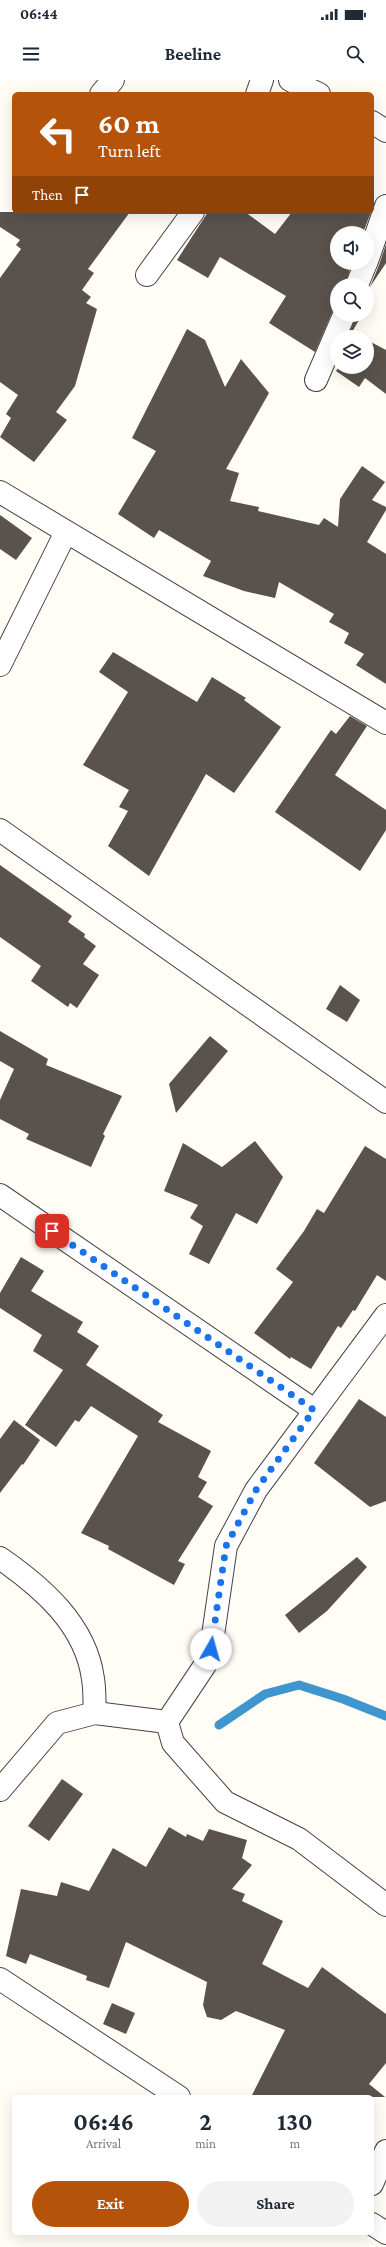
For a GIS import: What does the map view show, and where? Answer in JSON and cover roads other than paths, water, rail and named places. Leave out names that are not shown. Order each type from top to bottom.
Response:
[{"type":"street","points":[[103,92],[113,80]]},
{"type":"street","points":[[257,92],[262,80]]},
{"type":"street","points":[[290,80],[315,92]]},
{"type":"street","points":[[374,123],[386,130]]},
{"type":"street","points":[[374,253],[386,206]]},
{"type":"street","points":[[146,275],[192,214]]},
{"type":"street","points":[[316,380],[341,322]]},
{"type":"street","points":[[0,492],[386,723]]},
{"type":"street","points":[[0,665],[66,532]]},
{"type":"street","points":[[0,830],[386,1102]]},
{"type":"street","points":[[0,1195],[314,1410]]},
{"type":"street","points":[[386,1315],[256,1490],[226,1546],[211,1649],[205,1665],[168,1722],[173,1743],[225,1802],[299,1839],[386,1905]]},
{"type":"street","points":[[0,1558],[27,1577],[68,1618],[82,1641],[93,1678],[95,1713]]},
{"type":"street","points":[[0,1790],[57,1723],[95,1713],[168,1722]]},
{"type":"street","points":[[0,1979],[176,2095]]},
{"type":"street","points":[[374,2179],[386,2151]]},
{"type":"street","points":[[374,2225],[386,2233]]},
{"type":"waterway","points":[[219,1725],[265,1694],[299,1685],[343,1699],[386,1716]]}]
